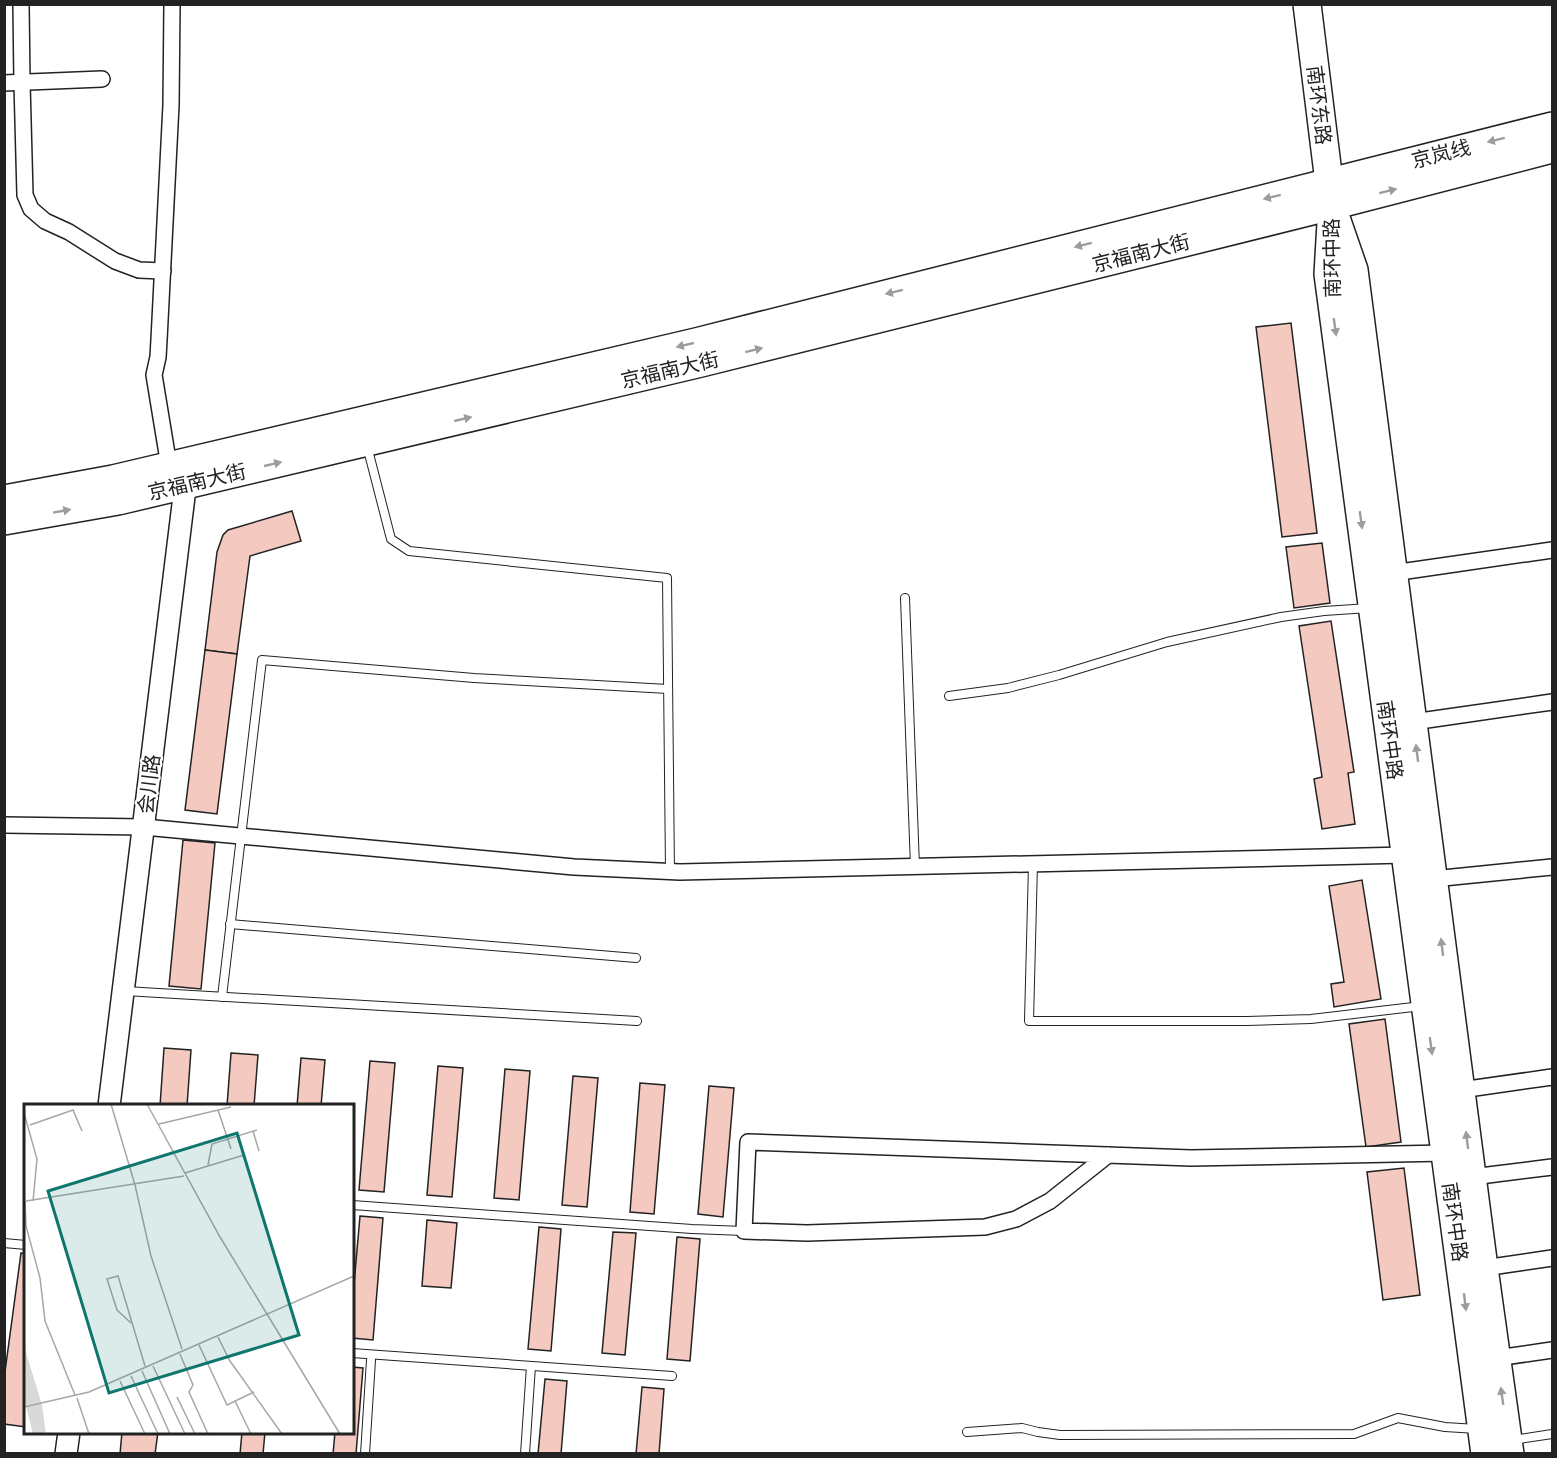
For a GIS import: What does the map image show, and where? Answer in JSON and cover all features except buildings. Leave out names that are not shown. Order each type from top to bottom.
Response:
[{"type":"highway","name":"南环东路","points":[[1307,4],[1330,194]]},
{"type":"highway","name":"京岚线","points":[[1330,194],[1552,126]]},
{"type":"highway","name":"京岚线","points":[[1330,194],[1552,149]]},
{"type":"highway","name":"京福南大街","points":[[4,499],[113,479],[181,471],[366,442],[702,363],[1330,194]]},
{"type":"highway","name":"京福南大街","points":[[4,522],[118,501],[181,471],[696,342],[1330,194]]},
{"type":"highway","name":"南环中路","points":[[1330,194],[1354,270],[1509,1447]]},
{"type":"highway","name":"南环中路","points":[[1330,194],[1328,274],[1483,1441]]},
{"type":"street","points":[[21,4],[21,83],[26,195],[32,209],[45,220],[115,261],[139,270],[163,271]]},
{"type":"street","points":[[172,4],[171,105],[163,271],[158,357],[154,375],[181,471]]},
{"type":"street","points":[[4,83],[102,79]]},
{"type":"street","name":"会川路","points":[[109,1104],[144,826],[181,471]]},
{"type":"street","points":[[1393,573],[1552,550]]},
{"type":"street","points":[[1413,722],[1552,702]]},
{"type":"street","points":[[4,825],[144,826],[574,867],[670,872],[1406,855]]},
{"type":"street","points":[[1433,879],[1552,867]]},
{"type":"street","points":[[1461,1090],[1552,1077]]},
{"type":"street","points":[[1108,1155],[1050,1201],[1016,1219],[985,1227],[807,1233],[744,1231],[748,1142],[1108,1155],[1191,1158],[1446,1153]]},
{"type":"street","points":[[1472,1177],[1552,1167]]},
{"type":"street","points":[[1484,1268],[1552,1258]]},
{"type":"street","points":[[1497,1358],[1552,1350]]},
{"type":"street","points":[[66,1454],[69,1434]]},
{"type":"lane","points":[[366,442],[391,539],[409,551],[667,578],[670,872]]},
{"type":"lane","points":[[905,598],[915,867]]},
{"type":"lane","points":[[949,696],[1018,686],[1167,642],[1271,619],[1324,611],[1373,608]]},
{"type":"lane","points":[[222,997],[262,660],[474,678],[668,689]]},
{"type":"lane","points":[[1034,864],[1029,1021],[1268,1021],[1311,1019],[1426,1006]]},
{"type":"lane","points":[[230,924],[636,958]]},
{"type":"lane","points":[[124,991],[637,1021]]},
{"type":"lane","points":[[354,1205],[744,1231]]},
{"type":"lane","points":[[4,1243],[24,1245]]},
{"type":"lane","points":[[354,1353],[672,1376]]},
{"type":"lane","points":[[364,1454],[371,1360]]},
{"type":"lane","points":[[525,1454],[531,1366]]},
{"type":"lane","points":[[967,1432],[1022,1428],[1060,1435],[1354,1434],[1398,1418],[1445,1427],[1483,1441]]},
{"type":"lane","points":[[1509,1447],[1552,1434]]}]
